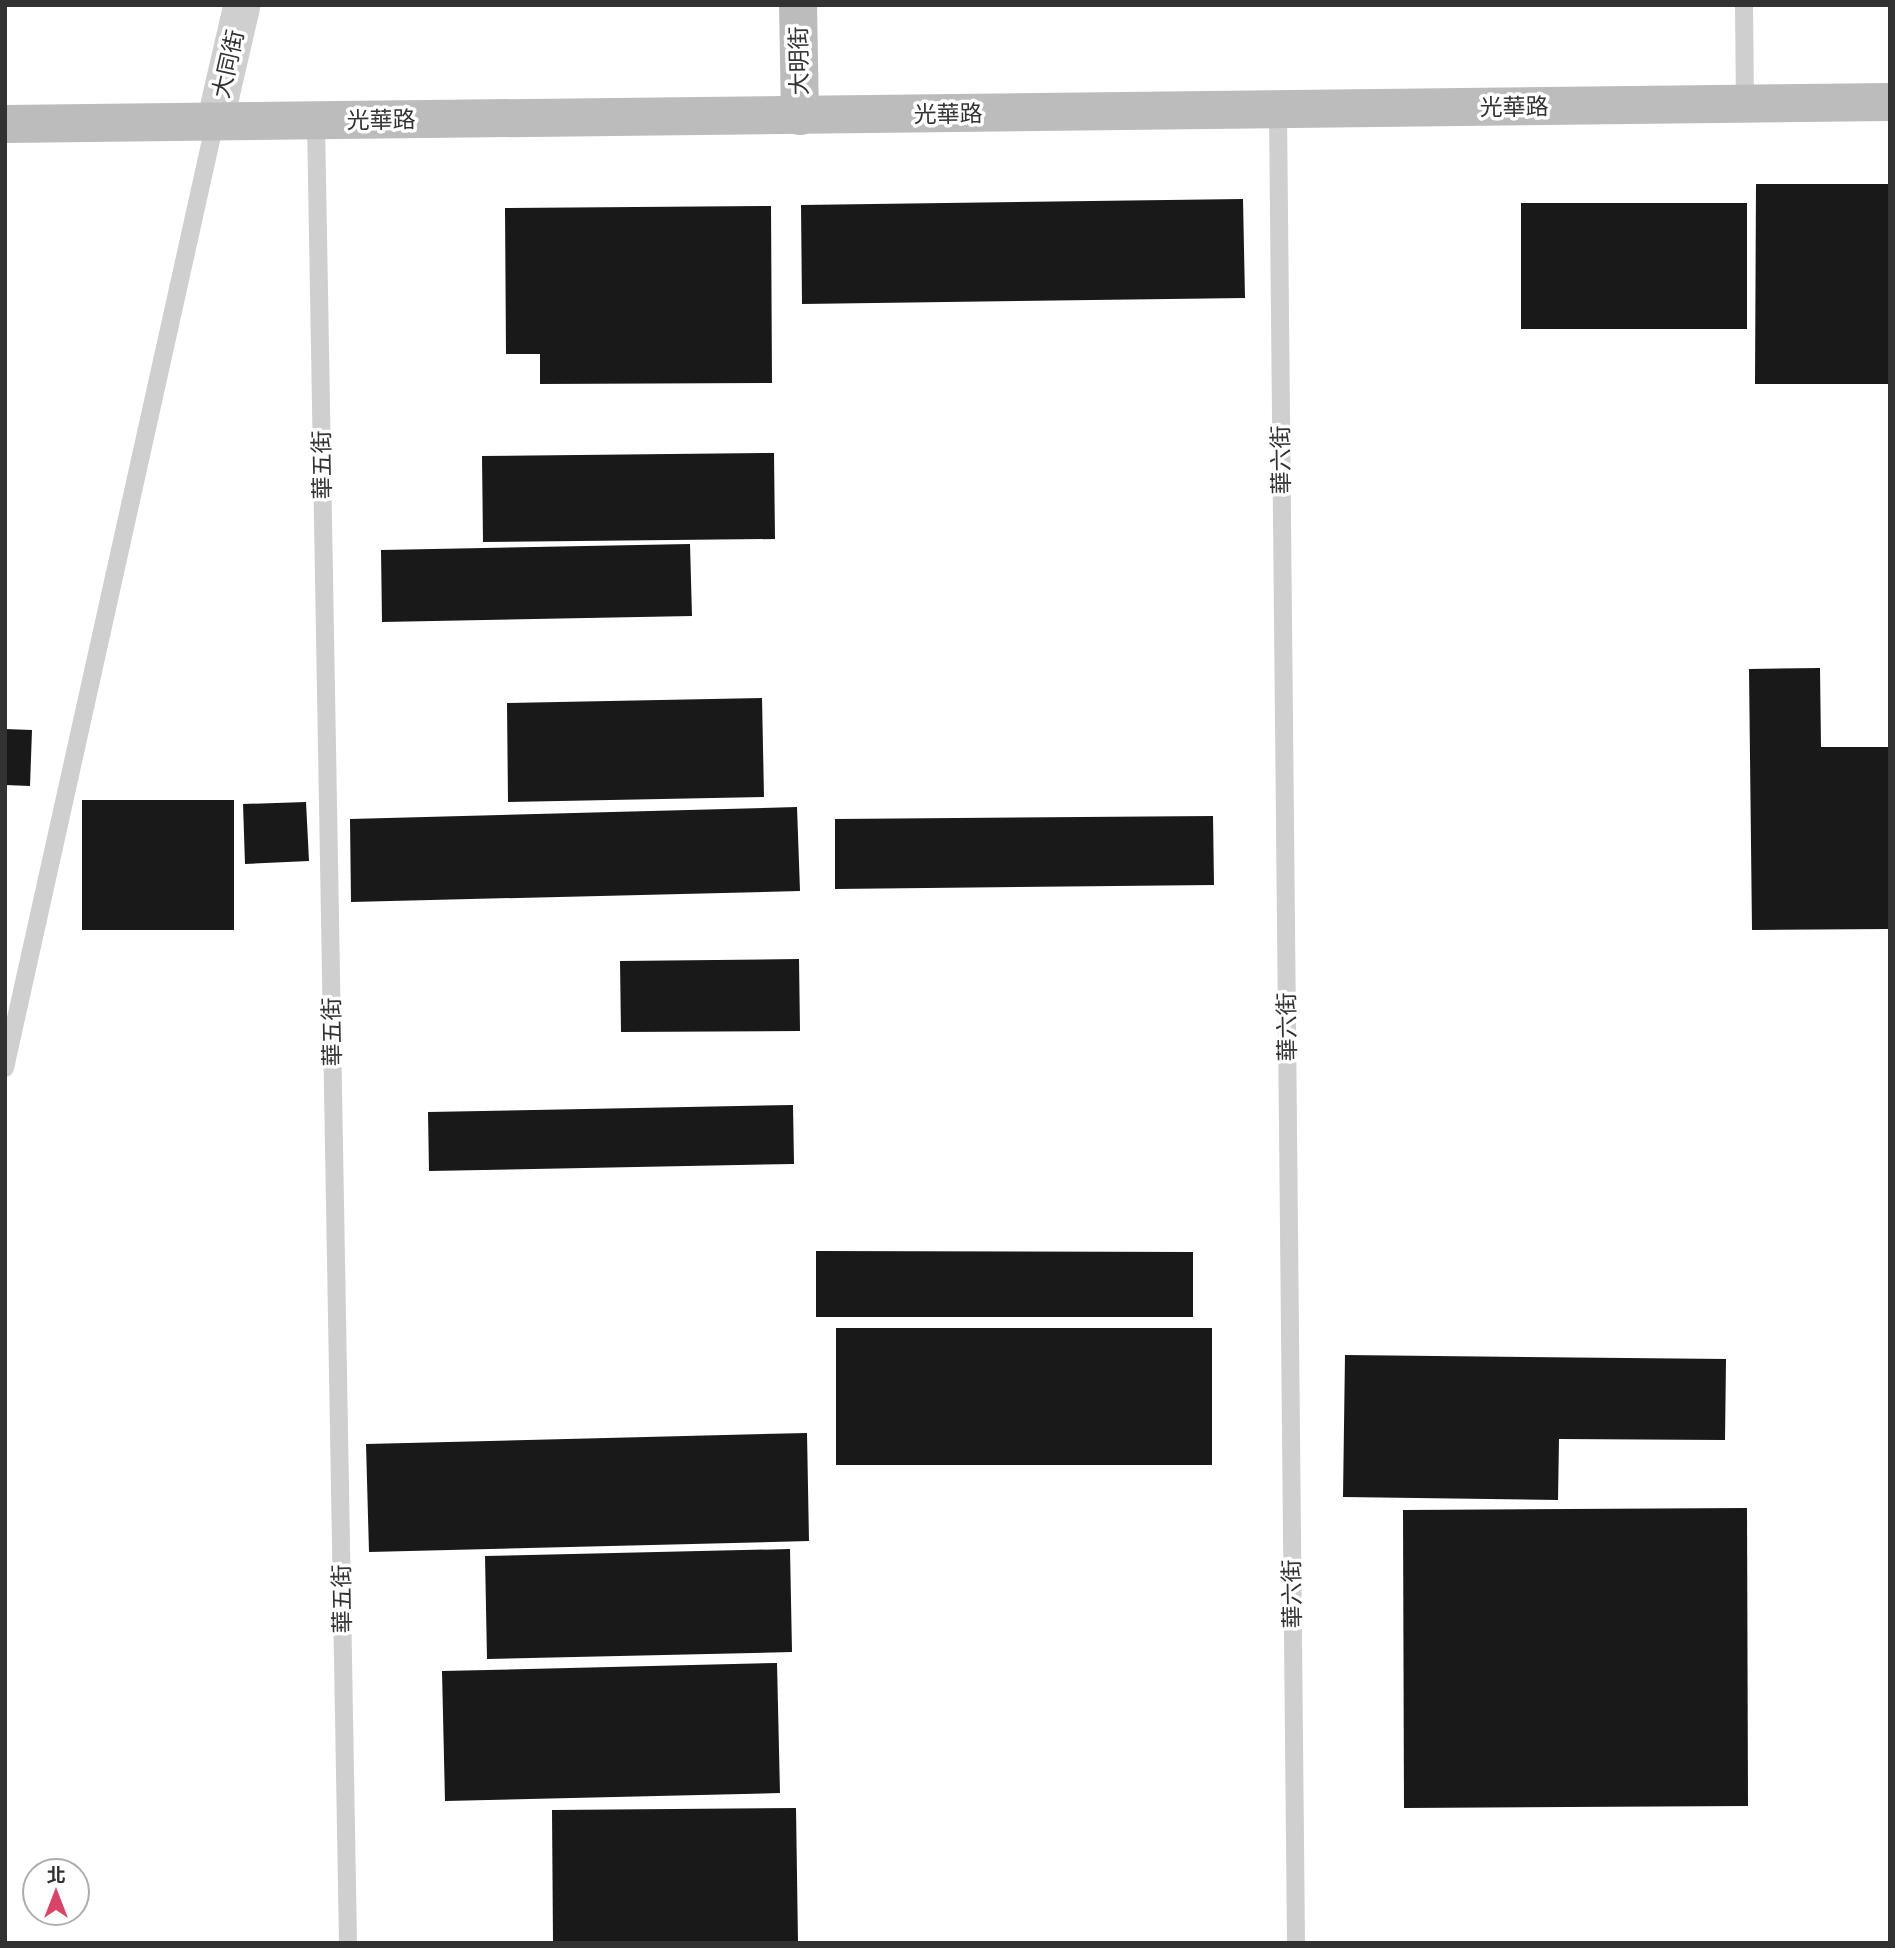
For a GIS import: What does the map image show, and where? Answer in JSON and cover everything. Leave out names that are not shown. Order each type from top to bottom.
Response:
[{"type":"street","name":"大同街","points":[[215,122],[242,5]]},
{"type":"street","name":"大明街","points":[[798,5],[800,116]]},
{"type":"street","name":"光華路","points":[[5,124],[1890,102]]},
{"type":"lane","points":[[1744,5],[1745,104]]},
{"type":"lane","name":"華六街","points":[[1278,111],[1296,1943]]},
{"type":"lane","name":"華五街","points":[[316,121],[348,1943]]},
{"type":"lane","points":[[5,1068],[215,122]]},
{"type":"building","points":[[1756,184],[1890,184],[1890,384],[1755,384]]},
{"type":"building","points":[[1243,199],[1245,298],[802,304],[801,205]]},
{"type":"building","points":[[1521,203],[1747,203],[1747,329],[1521,329]]},
{"type":"building","points":[[771,206],[772,383],[540,384],[540,354],[506,354],[505,208]]},
{"type":"building","points":[[774,453],[775,539],[483,542],[482,456]]},
{"type":"building","points":[[690,544],[692,616],[382,622],[381,550]]},
{"type":"building","points":[[1820,668],[1821,747],[1890,747],[1890,929],[1752,930],[1749,669]]},
{"type":"building","points":[[762,698],[764,797],[508,802],[507,703]]},
{"type":"building","points":[[5,729],[32,730],[30,786],[5,785]]},
{"type":"building","points":[[82,800],[234,800],[234,930],[82,930]]},
{"type":"building","points":[[306,802],[309,861],[245,864],[243,804]]},
{"type":"building","points":[[797,807],[800,891],[351,902],[350,819]]},
{"type":"building","points":[[1213,816],[1214,885],[835,889],[835,819]]},
{"type":"building","points":[[799,959],[800,1031],[621,1032],[620,961]]},
{"type":"building","points":[[793,1105],[794,1164],[429,1171],[428,1112]]},
{"type":"building","points":[[816,1251],[1193,1252],[1193,1317],[816,1317]]},
{"type":"building","points":[[836,1328],[1212,1328],[1212,1465],[836,1465]]},
{"type":"building","points":[[1345,1355],[1726,1359],[1725,1440],[1559,1439],[1558,1500],[1343,1497]]},
{"type":"building","points":[[807,1433],[809,1541],[369,1552],[366,1444]]},
{"type":"building","points":[[1747,1508],[1748,1806],[1404,1808],[1403,1510]]},
{"type":"building","points":[[790,1549],[792,1652],[487,1659],[485,1556]]},
{"type":"building","points":[[777,1663],[780,1793],[445,1801],[442,1671]]},
{"type":"building","points":[[796,1808],[798,1943],[553,1943],[552,1810]]}]
